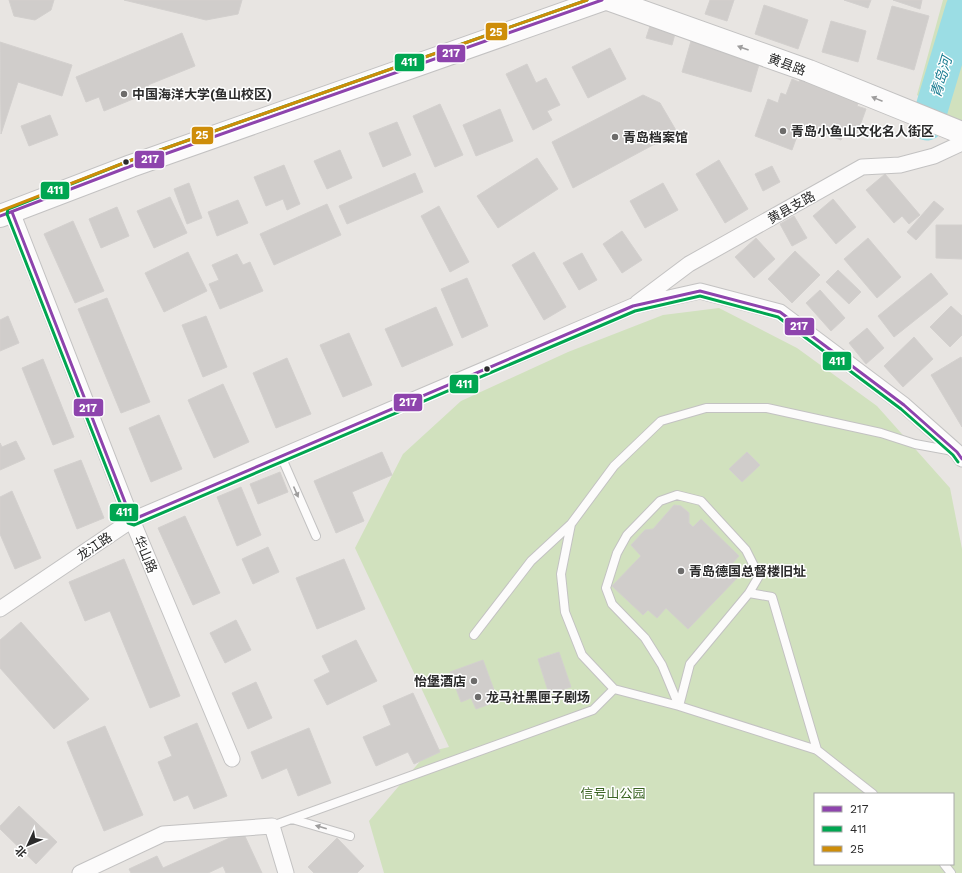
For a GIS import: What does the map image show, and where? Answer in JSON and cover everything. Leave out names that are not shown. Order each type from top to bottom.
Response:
[{"type":"main road","points":[[6,214],[132,166],[602,0]]},
{"type":"main road","name":"黄县路","points":[[610,0],[809,72],[962,133]]},
{"type":"street","name":"黄县支路","points":[[633,306],[689,264],[862,167],[900,165],[934,156],[962,143]]},
{"type":"street","name":"华山路","points":[[6,214],[232,759]]},
{"type":"street","name":"龙江路","points":[[0,608],[132,520],[633,306],[700,291],[780,312],[904,405],[960,454]]},
{"type":"street","points":[[80,873],[164,834],[272,826],[286,873]]},
{"type":"lane","points":[[474,635],[531,561],[571,524],[614,466],[661,421],[706,408],[767,408],[881,433],[915,444],[960,454]]},
{"type":"lane","points":[[281,456],[316,536]]},
{"type":"lane","points":[[677,495],[701,502],[746,550],[759,576],[749,593],[690,664],[679,706],[662,665],[645,638],[612,604],[606,588],[617,553],[627,535],[660,500],[677,495]]},
{"type":"lane","points":[[571,524],[561,574],[565,612],[582,655],[614,689],[679,706],[817,750],[872,793]]},
{"type":"lane","points":[[749,593],[772,596],[817,750]]},
{"type":"lane","points":[[272,826],[593,710],[614,689]]},
{"type":"lane","points":[[292,819],[350,836]]},
{"type":"lane","points":[[945,865],[951,873]]},
{"type":"green space","points":[[943,0],[962,0],[962,125],[917,95]]},
{"type":"green space","name":"信号山公园","points":[[719,308],[797,348],[877,406],[950,488],[962,549],[962,873],[384,873],[369,821],[428,752],[449,747],[355,548],[403,454],[461,401],[568,352],[663,315]]},
{"type":"building","points":[[9,0],[54,0],[51,10],[35,20],[14,16]]},
{"type":"building","points":[[124,0],[242,0],[238,14],[206,20]]},
{"type":"building","points":[[710,0],[734,0],[727,21],[705,14]]},
{"type":"building","points":[[844,0],[871,0],[868,8]]},
{"type":"building","points":[[893,0],[922,0],[920,9]]},
{"type":"building","points":[[764,5],[808,20],[798,49],[755,34]]},
{"type":"building","points":[[892,6],[929,16],[914,70],[877,59]]},
{"type":"building","points":[[831,21],[866,31],[858,62],[822,52]]},
{"type":"building","points":[[651,23],[676,30],[672,45],[646,38]]},
{"type":"building","points":[[182,33],[195,66],[148,85],[150,92],[104,111],[99,97],[86,102],[76,77]]},
{"type":"building","points":[[691,41],[760,61],[751,92],[682,72]]},
{"type":"building","points":[[0,42],[72,65],[62,96],[18,82],[1,134]]},
{"type":"building","points":[[610,48],[626,79],[588,98],[572,67]]},
{"type":"building","points":[[527,64],[536,83],[546,78],[560,105],[547,111],[552,120],[533,130],[506,74]]},
{"type":"building","points":[[801,77],[860,99],[857,106],[866,109],[857,134],[845,130],[841,140],[801,125],[792,150],[755,136],[768,99],[778,103],[781,93],[786,95],[792,79],[799,82]]},
{"type":"building","name":"青岛档案馆","points":[[643,95],[660,103],[677,132],[573,188],[552,142]]},
{"type":"building","points":[[440,104],[463,155],[435,167],[413,116]]},
{"type":"building","points":[[500,109],[513,141],[476,156],[463,125]]},
{"type":"building","points":[[50,115],[58,135],[29,146],[21,126]]},
{"type":"building","points":[[397,122],[411,155],[383,167],[369,133]]},
{"type":"building","points":[[340,150],[352,178],[327,189],[314,161]]},
{"type":"building","points":[[537,158],[558,189],[498,228],[477,196]]},
{"type":"building","points":[[719,160],[748,209],[725,223],[696,174]]},
{"type":"building","points":[[284,165],[300,204],[287,210],[283,199],[266,206],[254,177]]},
{"type":"building","points":[[772,166],[780,182],[763,191],[755,174]]},
{"type":"building","points":[[415,173],[423,192],[347,224],[339,206]]},
{"type":"building","points":[[885,174],[920,215],[909,224],[902,216],[894,223],[866,190]]},
{"type":"building","points":[[189,183],[202,218],[187,224],[174,189]]},
{"type":"building","points":[[663,183],[678,210],[645,228],[630,201]]},
{"type":"building","points":[[170,197],[187,233],[154,248],[137,211]]},
{"type":"building","points":[[833,199],[856,227],[836,244],[813,216]]},
{"type":"building","points":[[238,200],[248,223],[217,236],[208,212]]},
{"type":"building","points":[[934,201],[944,209],[916,240],[907,232]]},
{"type":"building","points":[[327,204],[341,235],[274,265],[260,234]]},
{"type":"building","points":[[439,206],[469,262],[450,272],[421,216]]},
{"type":"building","points":[[117,207],[129,236],[101,248],[89,219]]},
{"type":"building","points":[[794,216],[807,238],[792,246],[780,224]]},
{"type":"building","points":[[73,221],[104,291],[75,303],[44,234]]},
{"type":"building","points":[[936,225],[962,225],[962,259],[936,258]]},
{"type":"building","points":[[622,231],[642,260],[622,273],[603,244]]},
{"type":"building","points":[[756,238],[775,259],[754,278],[735,257]]},
{"type":"building","points":[[868,238],[901,277],[877,298],[844,259]]},
{"type":"building","points":[[795,251],[820,275],[792,303],[768,279]]},
{"type":"building","points":[[188,252],[207,291],[164,312],[145,273]]},
{"type":"building","points":[[534,252],[566,307],[544,320],[512,265]]},
{"type":"building","points":[[582,253],[597,280],[579,290],[563,263]]},
{"type":"building","points":[[237,254],[243,265],[250,262],[263,291],[220,309],[209,284],[219,280],[212,265]]},
{"type":"building","points":[[838,270],[861,292],[849,304],[826,282]]},
{"type":"building","points":[[931,273],[948,294],[894,337],[878,316]]},
{"type":"building","points":[[467,278],[488,326],[462,338],[441,289]]},
{"type":"building","points":[[820,290],[845,318],[831,331],[806,303]]},
{"type":"building","points":[[107,298],[150,402],[121,413],[78,309]]},
{"type":"building","points":[[951,306],[962,316],[962,335],[950,347],[930,327]]},
{"type":"building","points":[[436,307],[453,345],[402,367],[385,329]]},
{"type":"building","points":[[8,316],[19,343],[0,351],[0,320]]},
{"type":"building","points":[[206,316],[227,367],[203,377],[182,325]]},
{"type":"building","points":[[867,328],[884,348],[866,364],[849,343]]},
{"type":"building","points":[[349,333],[372,385],[343,397],[320,345]]},
{"type":"building","points":[[914,337],[933,359],[903,387],[884,366]]},
{"type":"building","points":[[961,357],[962,359],[962,427],[931,375]]},
{"type":"building","points":[[287,358],[311,414],[276,428],[253,373]]},
{"type":"building","points":[[43,359],[74,437],[53,445],[22,368]]},
{"type":"building","points":[[223,384],[249,442],[214,458],[188,400]]},
{"type":"building","points":[[159,415],[182,469],[151,482],[129,428]]},
{"type":"building","points":[[16,441],[25,459],[0,470],[0,443],[2,447]]},
{"type":"building","points":[[382,452],[392,475],[352,492],[364,521],[336,533],[314,481]]},
{"type":"building","points":[[747,452],[760,465],[742,482],[729,469]]},
{"type":"building","points":[[81,460],[104,518],[77,529],[54,470]]},
{"type":"building","points":[[280,472],[288,492],[258,504],[250,484]]},
{"type":"building","points":[[241,487],[261,535],[237,546],[217,497]]},
{"type":"building","points":[[12,491],[41,558],[15,569],[0,534],[0,497]]},
{"type":"building","name":"青岛德国总督楼旧址","points":[[674,505],[681,506],[689,513],[689,523],[693,527],[701,519],[739,556],[730,566],[740,575],[688,629],[666,608],[657,618],[648,610],[643,615],[612,586],[641,556],[631,545],[645,530],[653,529]]},
{"type":"building","points":[[185,516],[220,593],[193,605],[158,528]]},
{"type":"building","points":[[268,547],[279,572],[253,584],[242,559]]},
{"type":"building","points":[[124,559],[180,696],[150,708],[110,611],[85,621],[69,582]]},
{"type":"building","points":[[344,559],[365,609],[317,629],[296,578]]},
{"type":"building","points":[[236,620],[251,650],[225,663],[210,633]]},
{"type":"building","points":[[21,622],[89,699],[54,729],[0,668],[0,640]]},
{"type":"building","points":[[356,640],[377,681],[327,705],[314,680],[330,672],[322,656]]},
{"type":"building","points":[[559,652],[571,687],[549,694],[538,659]]},
{"type":"building","points":[[483,660],[498,701],[476,709],[471,698],[461,702],[450,672]]},
{"type":"building","points":[[256,682],[272,718],[248,729],[232,693]]},
{"type":"building","points":[[413,693],[440,752],[414,764],[408,752],[376,766],[363,737],[391,725],[383,706]]},
{"type":"building","points":[[197,723],[227,796],[194,809],[188,795],[174,801],[158,762],[172,756],[164,737]]},
{"type":"building","points":[[105,726],[143,815],[104,831],[67,742]]},
{"type":"building","points":[[309,728],[331,783],[298,796],[287,768],[262,779],[251,752]]},
{"type":"building","points":[[19,806],[57,842],[36,864],[0,829],[0,826]]},
{"type":"building","points":[[243,832],[262,873],[226,873],[223,866],[208,873],[131,873],[129,869],[157,856],[163,868]]},
{"type":"building","points":[[337,838],[364,866],[357,873],[314,873],[308,867]]},
{"type":"waterway","name":"青岛河","points":[[927,124],[962,8]]},
{"type":"transit line","name":"411","points":[[587,0],[129,161],[8,209],[7,214],[128,523],[134,525],[635,311],[700,296],[778,317],[901,409],[953,455],[958,462]]},
{"type":"transit line","name":"25","points":[[0,211],[129,161],[587,0]]},
{"type":"transit line","name":"217","points":[[0,216],[131,166],[602,0]]},
{"type":"transit line","name":"217","points":[[12,212],[132,520],[633,306],[700,291],[780,312],[904,405],[957,452],[962,459]]},
{"type":"place","name":"中国海洋大学(鱼山校区)","points":[[124,94]]},
{"type":"place","name":"青岛小鱼山文化名人街区","points":[[783,131]]},
{"type":"place","name":"青岛档案馆","points":[[615,137]]},
{"type":"place","name":"青岛德国总督楼旧址","points":[[681,571]]},
{"type":"place","name":"怡堡酒店","points":[[474,681]]},
{"type":"place","name":"龙马社黑匣子剧场","points":[[478,697]]}]
